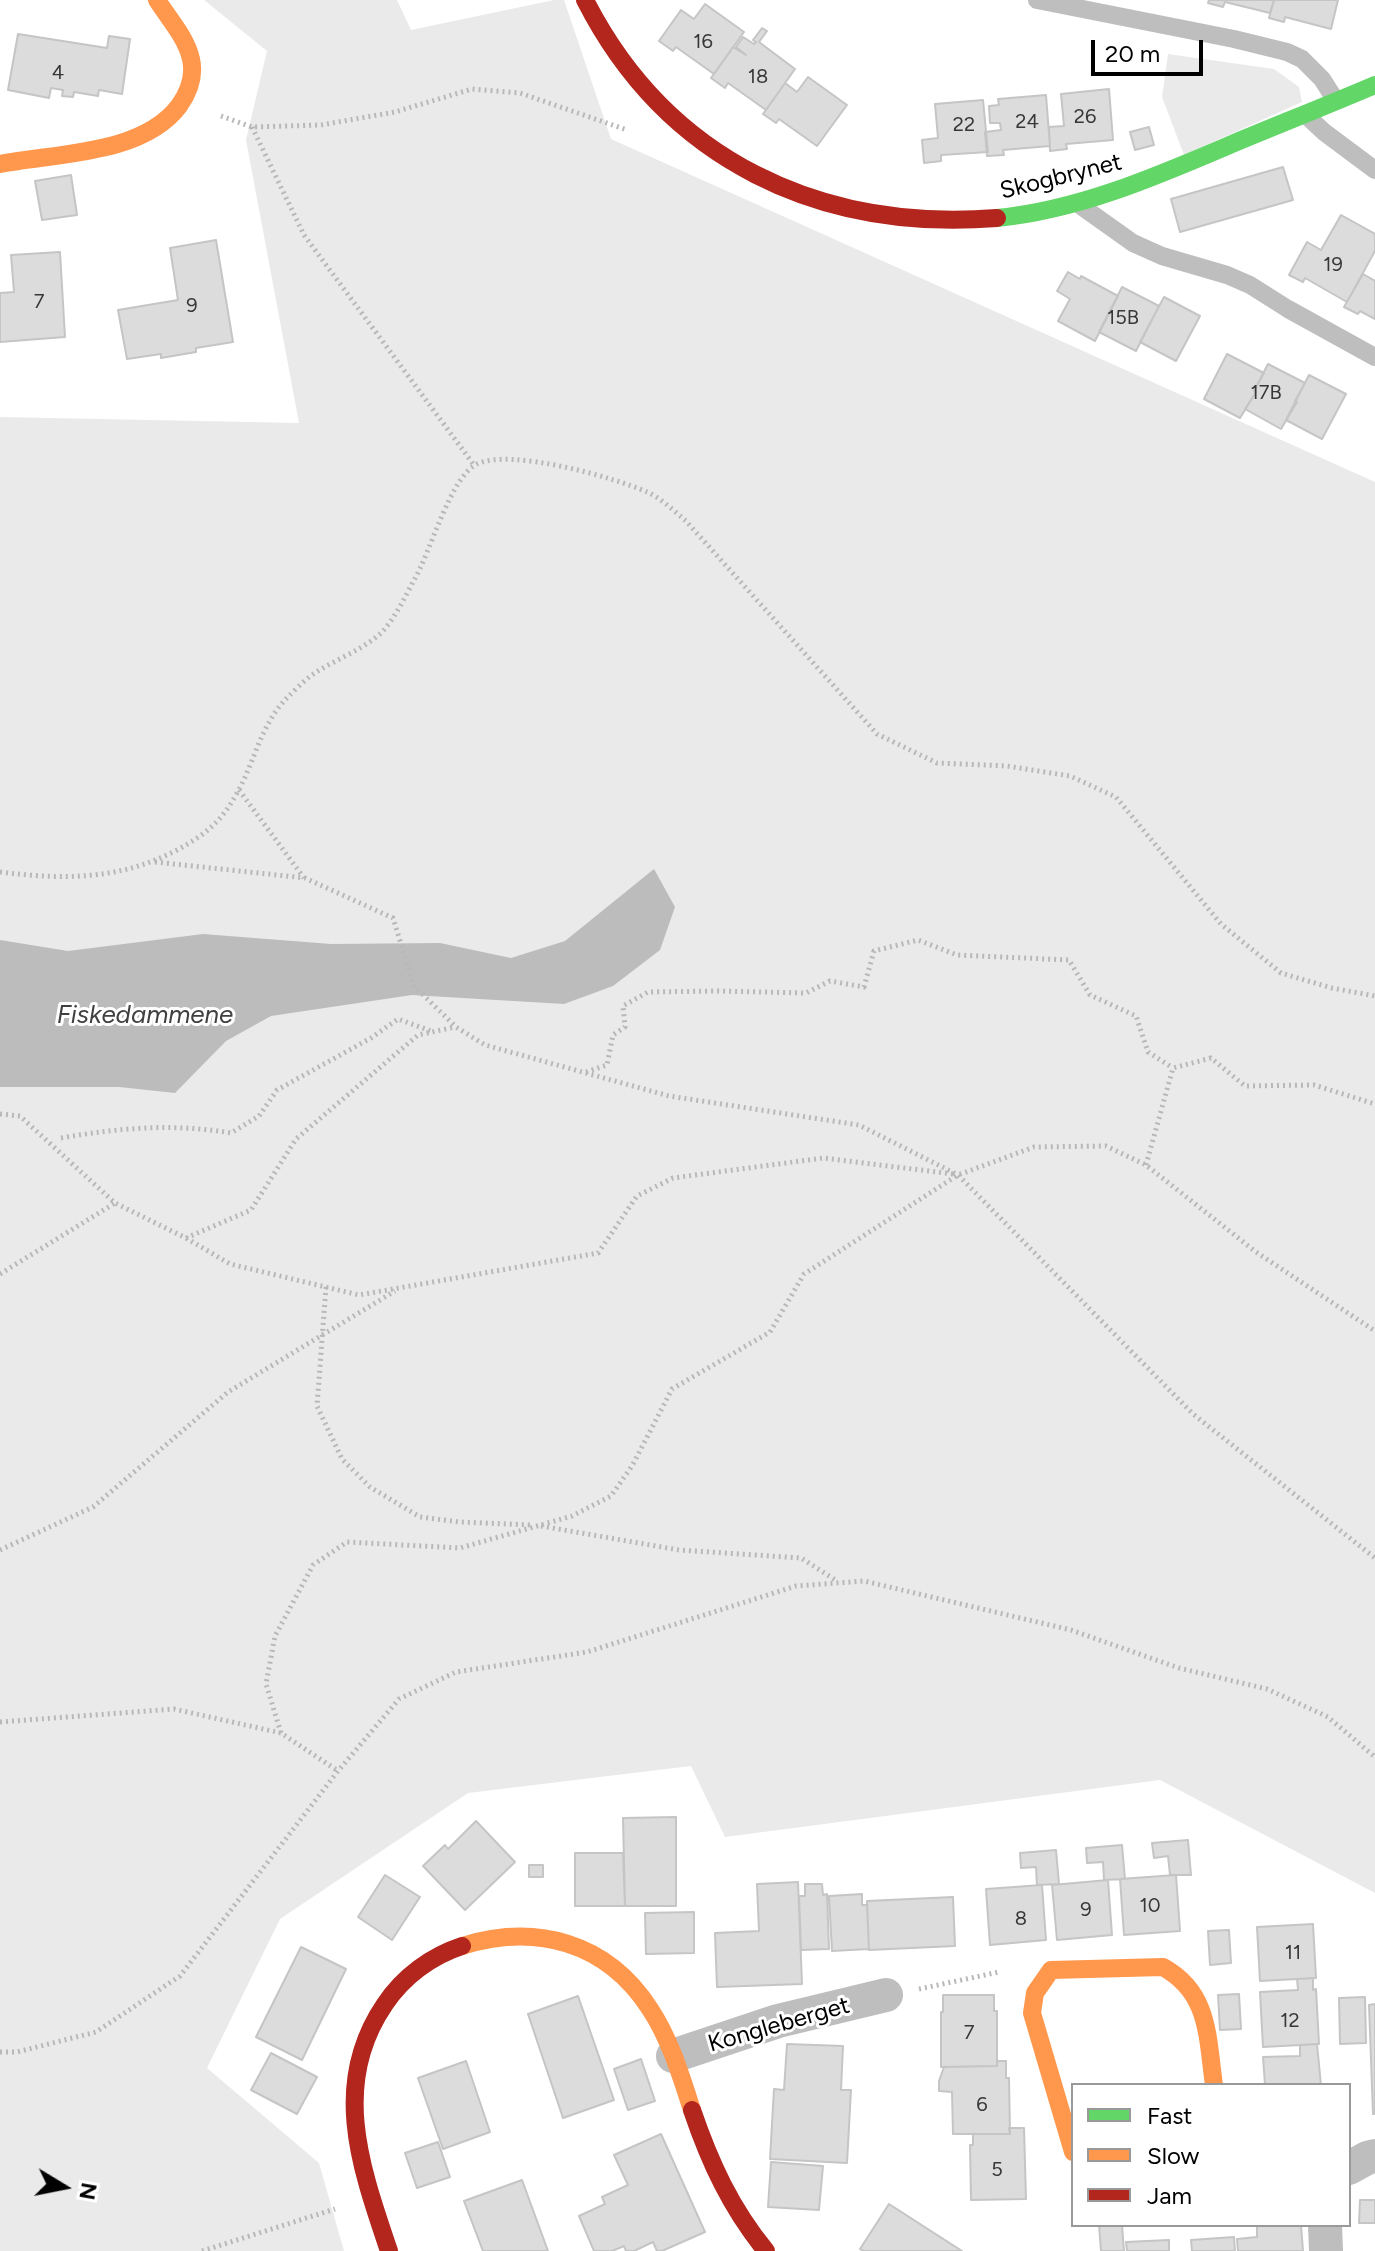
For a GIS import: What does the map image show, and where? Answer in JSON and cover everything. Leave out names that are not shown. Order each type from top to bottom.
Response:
[{"type":"street","points":[[0,164],[125,143],[148,134],[168,120],[190,89],[193,72],[190,53],[157,0]]},
{"type":"street","name":"Skogbrynet","points":[[585,0],[614,52],[669,112],[704,142],[746,170],[785,188],[858,213],[915,220],[964,220],[1028,214],[1124,189],[1375,85]]},
{"type":"street","points":[[389,2251],[358,2144],[354,2107],[356,2074],[364,2045],[375,2020],[406,1979],[448,1952],[510,1936],[542,1938],[580,1948],[617,1969],[641,1994],[673,2056],[726,2196],[766,2251]]},
{"type":"street","points":[[1071,2148],[1032,2013],[1035,1993],[1051,1970],[1163,1967],[1179,1973],[1198,1997],[1203,2012],[1214,2083]]},
{"type":"street","name":"Kongleberget","points":[[673,2056],[778,2021],[886,1995]]},
{"type":"street","points":[[1351,2167],[1375,2156]]},
{"type":"street","points":[[1325,2227],[1326,2251]]},
{"type":"lane","points":[[1037,0],[1287,52],[1302,59],[1322,79],[1336,101]]},
{"type":"lane","points":[[1305,114],[1375,170]]},
{"type":"lane","points":[[1075,202],[1133,243],[1162,256],[1250,285],[1375,357]]},
{"type":"path","points":[[182,103],[252,127],[321,125],[395,112],[472,89],[520,93],[631,131]]},
{"type":"path","points":[[252,127],[304,235],[474,465]]},
{"type":"path","points":[[0,872],[78,877],[120,872],[154,862],[197,838],[223,817],[239,790],[257,745],[282,703],[312,674],[383,631],[417,576],[456,486],[474,465],[494,459],[524,460],[571,468],[650,493],[686,521],[877,734],[937,763],[1007,766],[1070,776],[1116,797],[1221,924],[1281,973],[1332,988],[1375,996]]},
{"type":"path","points":[[239,790],[305,878]]},
{"type":"path","points":[[154,862],[305,878],[393,918],[414,986],[456,1027],[485,1045],[669,1096],[859,1125],[958,1175],[1193,1414],[1375,1558]]},
{"type":"path","points":[[584,1073],[607,1065],[613,1035],[625,1027],[623,1006],[648,992],[806,993],[830,981],[864,987],[874,951],[918,940],[957,955],[1069,960],[1090,995],[1136,1016],[1148,1052],[1173,1068],[1211,1058],[1245,1086],[1314,1085],[1375,1104]]},
{"type":"path","points":[[61,1138],[118,1129],[199,1128],[231,1133],[259,1116],[277,1090],[371,1038],[398,1019],[434,1032]]},
{"type":"path","points":[[186,1238],[251,1210],[296,1139],[418,1035],[456,1027]]},
{"type":"path","points":[[1146,1165],[1173,1068]]},
{"type":"path","points":[[0,1114],[20,1116],[115,1203],[230,1264],[359,1295],[598,1253],[637,1196],[673,1178],[823,1158],[958,1175]]},
{"type":"path","points":[[281,1733],[266,1684],[275,1636],[313,1565],[347,1542],[460,1548],[572,1516],[611,1496],[632,1466],[672,1389],[770,1332],[804,1274],[958,1175],[1034,1147],[1106,1146],[1146,1165],[1256,1252],[1375,1331]]},
{"type":"path","points":[[0,1274],[115,1203]]},
{"type":"path","points":[[326,1287],[317,1406],[342,1459],[370,1487],[420,1517],[539,1526],[679,1550],[801,1558],[839,1583]]},
{"type":"path","points":[[0,1550],[93,1507],[228,1392],[400,1288]]},
{"type":"path","points":[[0,2052],[17,2052],[96,2032],[180,1976],[338,1771],[399,1699],[456,1672],[587,1652],[796,1586],[864,1581],[1071,1630],[1179,1668],[1267,1689],[1328,1717],[1375,1757]]},
{"type":"path","points":[[0,1722],[174,1709],[281,1733],[338,1771]]},
{"type":"path","points":[[886,1995],[1000,1972]]},
{"type":"path","points":[[202,2251],[372,2197]]},
{"type":"shaded area","points":[[204,0],[397,0],[411,30],[564,0],[611,139],[1375,482],[1375,1893],[1160,1780],[725,1837],[691,1766],[468,1793],[280,1919],[207,2068],[319,2163],[344,2251],[0,2251],[0,417],[299,423],[246,140],[267,51]]},
{"type":"shaded area","points":[[1168,54],[1274,69],[1299,87],[1302,102],[1184,155],[1162,97]]},
{"type":"water","name":"Fiskedammene","points":[[654,869],[675,907],[660,950],[613,986],[564,1004],[412,995],[271,1016],[226,1041],[175,1093],[119,1087],[0,1087],[0,940],[68,951],[203,934],[331,944],[440,943],[511,958],[565,941]]},
{"type":"building","points":[[1209,0],[1274,0],[1270,13],[1225,2],[1223,7],[1208,3]]},
{"type":"building","points":[[1274,0],[1338,0],[1331,29],[1285,17],[1284,22],[1269,18]]},
{"type":"building","points":[[705,4],[744,32],[714,74],[676,47],[673,51],[659,41],[681,10],[694,19]]},
{"type":"building","points":[[762,28],[767,31],[759,42],[795,69],[766,110],[728,83],[725,88],[711,78],[733,47],[746,55],[736,47],[743,37],[754,44],[756,42],[753,40]]},
{"type":"building","points":[[18,34],[107,48],[109,36],[130,39],[122,94],[99,90],[98,96],[74,92],[73,97],[62,96],[63,90],[51,88],[49,98],[8,90]]},
{"type":"building","points":[[808,77],[847,105],[817,146],[779,119],[776,123],[763,114],[785,83],[797,92]]},
{"type":"building","points":[[1109,89],[1113,140],[1066,144],[1067,149],[1050,151],[1049,127],[1064,126],[1061,94]]},
{"type":"building","points":[[1046,95],[1050,146],[1003,150],[1004,155],[987,156],[985,132],[1001,130],[1000,123],[990,123],[989,106],[999,105],[998,99]]},
{"type":"building","points":[[983,100],[988,152],[941,155],[941,161],[924,163],[922,140],[938,138],[935,104]]},
{"type":"building","points":[[1149,127],[1154,145],[1135,150],[1130,132]]},
{"type":"building","points":[[1283,167],[1293,200],[1180,232],[1171,199]]},
{"type":"building","points":[[71,175],[77,215],[42,220],[35,181]]},
{"type":"building","points":[[1341,215],[1375,234],[1375,251],[1347,302],[1305,278],[1303,282],[1289,275],[1307,242],[1321,250]]},
{"type":"building","points":[[216,240],[233,342],[161,358],[161,354],[127,359],[118,310],[178,300],[170,248]]},
{"type":"building","points":[[60,252],[65,337],[0,342],[0,293],[14,292],[11,255]]},
{"type":"building","points":[[1068,272],[1118,296],[1095,341],[1058,321],[1070,299],[1057,291]]},
{"type":"building","points":[[1363,274],[1375,281],[1375,319],[1344,307]]},
{"type":"building","points":[[1122,287],[1159,306],[1136,351],[1099,332]]},
{"type":"building","points":[[1164,297],[1200,316],[1176,361],[1140,342]]},
{"type":"building","points":[[1227,354],[1264,373],[1240,418],[1204,399]]},
{"type":"building","points":[[1268,364],[1305,383],[1281,429],[1245,409]]},
{"type":"building","points":[[1309,375],[1346,394],[1322,439],[1286,420]]},
{"type":"building","points":[[676,1817],[676,1906],[625,1906],[623,1818]]},
{"type":"building","points":[[476,1821],[515,1862],[465,1910],[423,1866],[445,1845],[448,1849]]},
{"type":"building","points":[[1188,1840],[1191,1875],[1170,1875],[1168,1856],[1154,1858],[1152,1843]]},
{"type":"building","points":[[1122,1845],[1125,1879],[1104,1880],[1103,1862],[1087,1863],[1086,1848]]},
{"type":"building","points":[[1056,1850],[1059,1884],[1037,1885],[1036,1867],[1021,1868],[1020,1853]]},
{"type":"building","points":[[575,1853],[623,1853],[625,1906],[575,1906]]},
{"type":"building","points":[[529,1865],[543,1865],[543,1877],[529,1877]]},
{"type":"building","points":[[385,1875],[420,1897],[392,1940],[358,1917]]},
{"type":"building","points":[[1176,1875],[1180,1931],[1124,1935],[1120,1879]]},
{"type":"building","points":[[1108,1880],[1112,1935],[1057,1940],[1052,1885]]},
{"type":"building","points":[[798,1882],[802,1984],[717,1987],[715,1933],[759,1931],[757,1884]]},
{"type":"building","points":[[805,1884],[822,1884],[823,1895],[827,1894],[829,1949],[801,1950],[799,1896],[805,1896]]},
{"type":"building","points":[[1042,1885],[1046,1940],[990,1945],[986,1889]]},
{"type":"building","points":[[862,1894],[862,1905],[867,1905],[869,1949],[832,1951],[829,1896]]},
{"type":"building","points":[[953,1897],[955,1946],[869,1950],[867,1901]]},
{"type":"building","points":[[694,1912],[694,1953],[646,1954],[645,1913]]},
{"type":"building","points":[[1313,1924],[1316,1978],[1260,1981],[1257,1927]]},
{"type":"building","points":[[1229,1930],[1231,1963],[1210,1965],[1208,1931]]},
{"type":"building","points":[[301,1947],[346,1969],[302,2060],[256,2037]]},
{"type":"building","points":[[1313,1978],[1319,2044],[1263,2047],[1260,1992],[1298,1990],[1297,1979]]},
{"type":"building","points":[[1239,1994],[1241,2029],[1220,2030],[1218,1995]]},
{"type":"building","points":[[943,1995],[994,1995],[997,2066],[941,2067]]},
{"type":"building","points":[[578,1996],[614,2100],[563,2118],[528,2014]]},
{"type":"building","points":[[1365,1997],[1366,2043],[1340,2044],[1339,1998]]},
{"type":"building","points":[[1375,2004],[1375,2114],[1373,2114],[1369,2005]]},
{"type":"building","points":[[787,2044],[843,2046],[841,2090],[851,2090],[847,2163],[770,2159],[774,2089],[784,2090]]},
{"type":"building","points":[[1317,2044],[1321,2083],[1265,2083],[1263,2057],[1300,2056],[1300,2045]]},
{"type":"building","points":[[271,2053],[317,2077],[297,2114],[251,2090]]},
{"type":"building","points":[[641,2059],[655,2101],[628,2110],[614,2069]]},
{"type":"building","points":[[466,2061],[490,2132],[443,2149],[418,2078]]},
{"type":"building","points":[[997,2061],[1006,2061],[1010,2134],[953,2134],[952,2092],[939,2091],[944,2067],[997,2066]]},
{"type":"building","points":[[1009,2128],[1024,2128],[1026,2199],[971,2200],[970,2145],[973,2145],[973,2134],[1010,2134]]},
{"type":"building","points":[[661,2134],[705,2232],[662,2251],[657,2251],[653,2242],[634,2251],[626,2251],[624,2246],[612,2251],[594,2251],[579,2216],[605,2204],[602,2197],[628,2185],[614,2155]]},
{"type":"building","points":[[438,2142],[450,2177],[417,2188],[405,2153]]},
{"type":"building","points":[[771,2162],[823,2166],[819,2210],[768,2207]]},
{"type":"building","points":[[522,2180],[548,2251],[483,2251],[464,2201]]},
{"type":"building","points":[[1360,2200],[1375,2200],[1375,2223],[1359,2223]]},
{"type":"building","points":[[889,2204],[962,2251],[860,2249]]},
{"type":"building","points":[[1099,2227],[1122,2227],[1124,2251],[1101,2251]]},
{"type":"building","points":[[1257,2227],[1301,2227],[1303,2251],[1238,2251],[1237,2239],[1257,2237]]},
{"type":"building","points":[[1234,2237],[1235,2251],[1192,2251],[1191,2240]]},
{"type":"building","points":[[1169,2240],[1169,2251],[1127,2251],[1126,2242]]},
{"type":"traffic: fast","points":[[997,218],[1058,208],[1117,190],[1375,85]]},
{"type":"traffic: slow","points":[[0,164],[121,143],[163,122],[179,106],[190,84],[191,59],[181,36],[157,0]]},
{"type":"traffic: slow","points":[[462,1946],[490,1939],[543,1938],[568,1944],[613,1968],[633,1986],[657,2021],[692,2110]]},
{"type":"traffic: slow","points":[[1071,2145],[1032,2013],[1035,1993],[1051,1970],[1163,1967],[1190,1990],[1198,2003],[1207,2033],[1214,2083]]},
{"type":"traffic: jam","points":[[585,0],[619,56],[659,104],[705,143],[756,175],[811,198],[870,212],[932,219],[997,218]]},
{"type":"traffic: jam","points":[[389,2251],[361,2157],[356,2126],[358,2065],[368,2034],[392,1994],[409,1976],[429,1962],[462,1946]]},
{"type":"traffic: jam","points":[[692,2110],[723,2184],[766,2251]]}]
